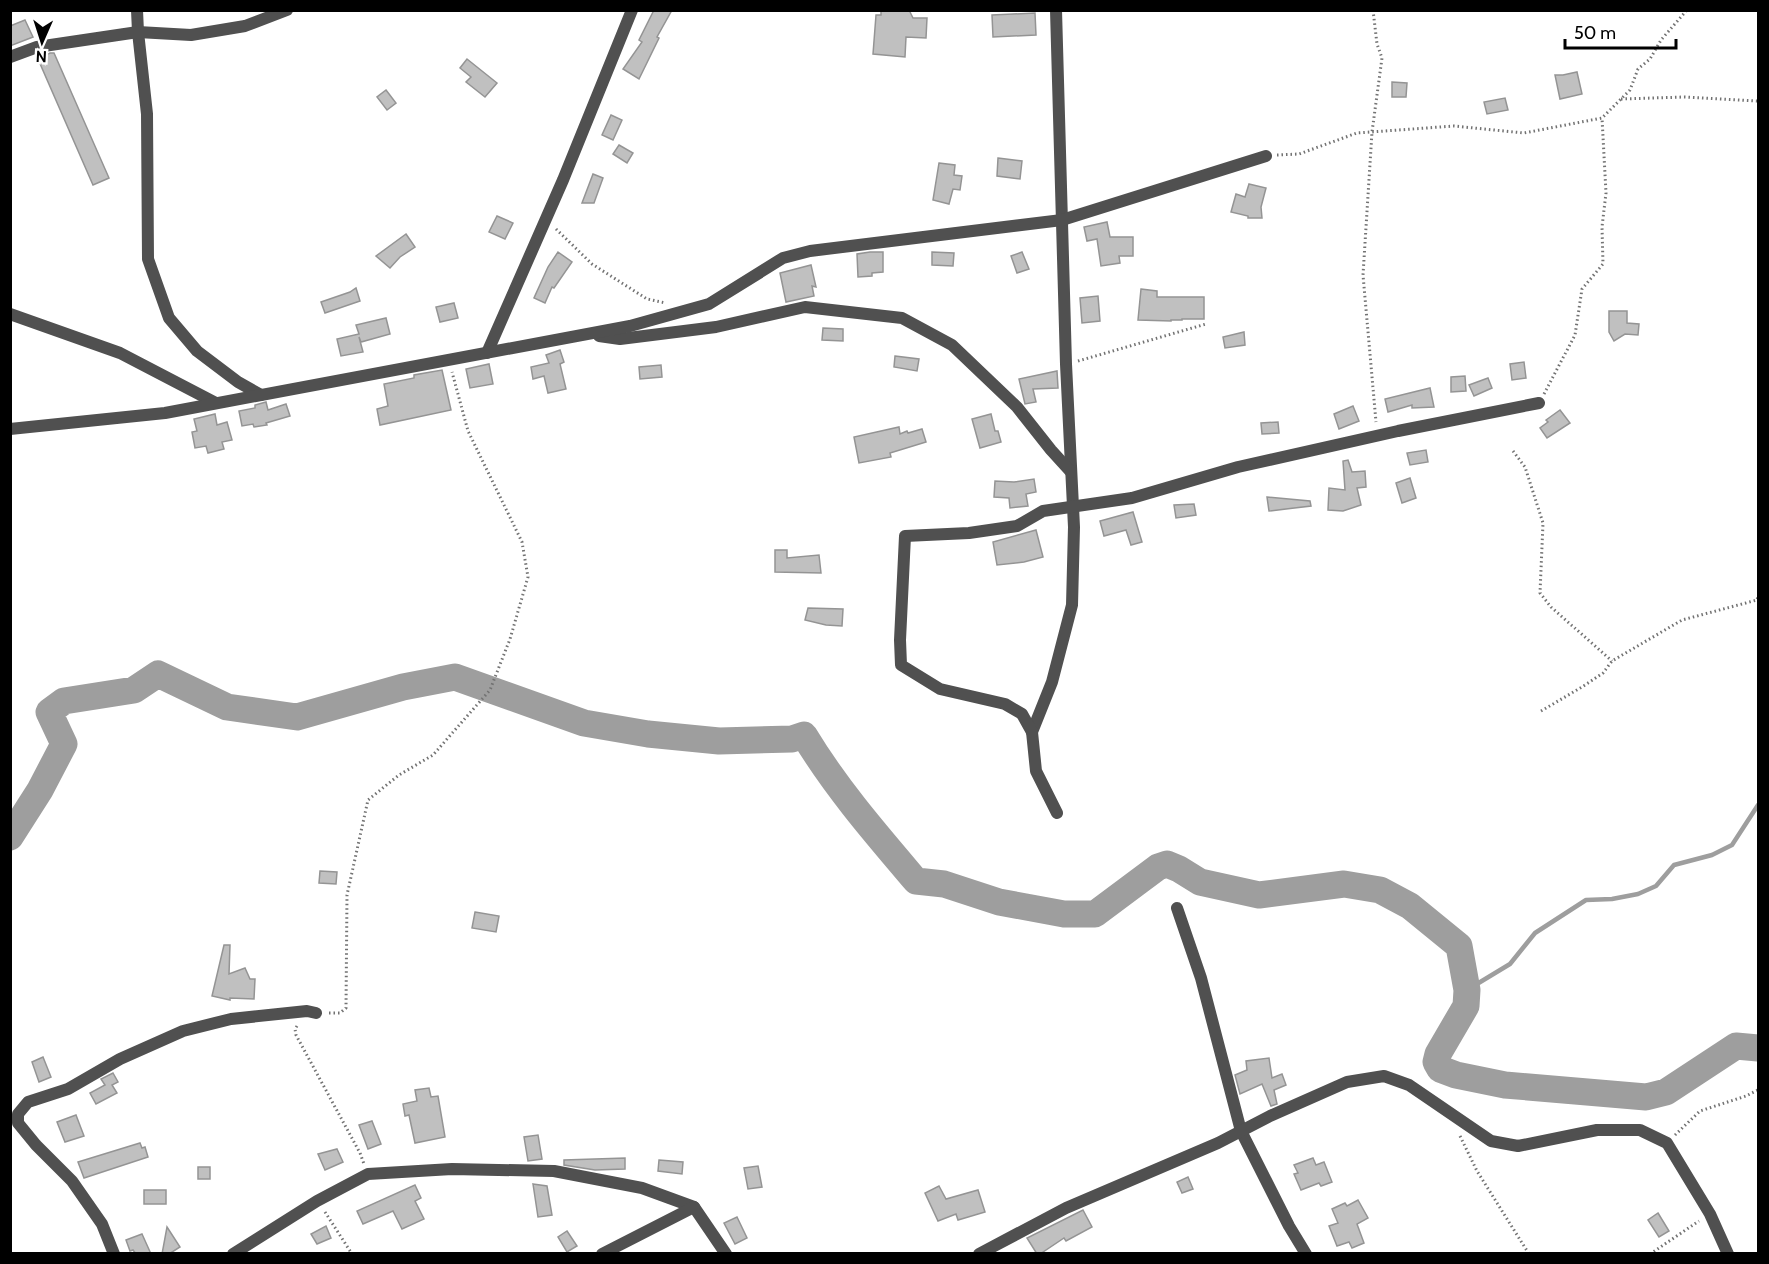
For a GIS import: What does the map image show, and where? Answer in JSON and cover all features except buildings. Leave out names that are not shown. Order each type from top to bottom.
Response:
[{"type":"street","points":[[137,10],[147,114],[148,260],[169,318],[197,351],[238,382],[261,395]]},
{"type":"street","points":[[10,57],[37,47],[138,32],[191,35],[245,26],[287,10]]},
{"type":"street","points":[[487,353],[546,220],[633,10]]},
{"type":"street","points":[[1032,732],[1052,682],[1072,605],[1074,527],[1066,364],[1056,10]]},
{"type":"street","points":[[10,429],[165,413],[630,326],[709,304],[783,258],[810,251],[1062,220],[1266,156]]},
{"type":"street","points":[[587,334],[620,339],[716,327],[805,307],[902,318],[952,345],[1017,407],[1071,472]]},
{"type":"street","points":[[10,314],[120,352],[216,403]]},
{"type":"street","points":[[1057,813],[1036,771],[1032,732],[1022,714],[1005,704],[940,689],[901,664],[905,536],[969,533],[1017,526],[1043,511],[1132,498],[1238,467],[1539,403]]},
{"type":"street","points":[[1177,908],[1201,978],[1241,1131],[1289,1226],[1306,1254]]},
{"type":"street","points":[[114,1254],[102,1224],[72,1181],[36,1145],[18,1123],[18,1114],[28,1102],[68,1089],[120,1059],[183,1031],[231,1018],[307,1011],[316,1013]]},
{"type":"street","points":[[979,1254],[1066,1208],[1218,1143],[1270,1116],[1347,1082],[1384,1076],[1409,1085],[1491,1141],[1518,1146],[1597,1130],[1640,1130],[1667,1143],[1710,1214],[1728,1254]]},
{"type":"street","points":[[233,1254],[317,1201],[368,1174],[452,1169],[554,1171],[642,1188],[694,1207],[726,1254]]},
{"type":"street","points":[[602,1254],[694,1207]]},
{"type":"path","points":[[1373,10],[1377,44],[1382,58],[1372,132],[1363,274],[1377,436]]},
{"type":"path","points":[[1266,156],[1299,154],[1357,133],[1454,126],[1524,133],[1602,117],[1630,90],[1638,69],[1650,59],[1661,40],[1687,10]]},
{"type":"path","points":[[1620,99],[1684,97],[1758,101]]},
{"type":"path","points":[[1539,403],[1575,335],[1582,290],[1603,264],[1602,227],[1606,194],[1602,117]]},
{"type":"path","points":[[546,220],[592,264],[647,299],[666,303]]},
{"type":"path","points":[[1066,364],[1206,324]]},
{"type":"path","points":[[368,1174],[360,1153],[296,1035],[295,1029],[300,1022],[316,1013],[340,1013],[346,1008],[347,895],[368,800],[399,776],[433,755],[490,690],[510,639],[528,577],[522,542],[468,431],[448,360]]},
{"type":"path","points":[[1513,451],[1525,467],[1543,524],[1540,593],[1551,607],[1612,660]]},
{"type":"path","points":[[1541,711],[1603,673],[1612,660],[1682,620],[1757,600],[1758,596]]},
{"type":"path","points":[[1667,1143],[1700,1111],[1758,1090]]},
{"type":"path","points":[[1450,1113],[1477,1171],[1529,1254]]},
{"type":"path","points":[[317,1201],[352,1254]]},
{"type":"path","points":[[1650,1254],[1710,1214]]},
{"type":"waterway","points":[[10,837],[40,790],[64,744],[49,712],[64,701],[134,690],[158,674],[227,707],[297,717],[403,687],[455,677],[584,723],[648,734],[719,741],[792,739],[804,735],[843,792],[916,881],[944,884],[999,902],[1064,914],[1095,914],[1158,867],[1167,864],[1200,882],[1259,895],[1344,884],[1380,890],[1410,906],[1459,946],[1467,990],[1466,1006],[1438,1054],[1436,1062],[1440,1069],[1456,1075],[1505,1085],[1646,1097],[1666,1092],[1736,1046],[1758,1048]]},
{"type":"waterway","points":[[1467,990],[1510,964],[1535,933],[1586,900],[1612,899],[1638,894],[1656,886],[1674,865],[1712,855],[1732,845],[1758,805]]}]
